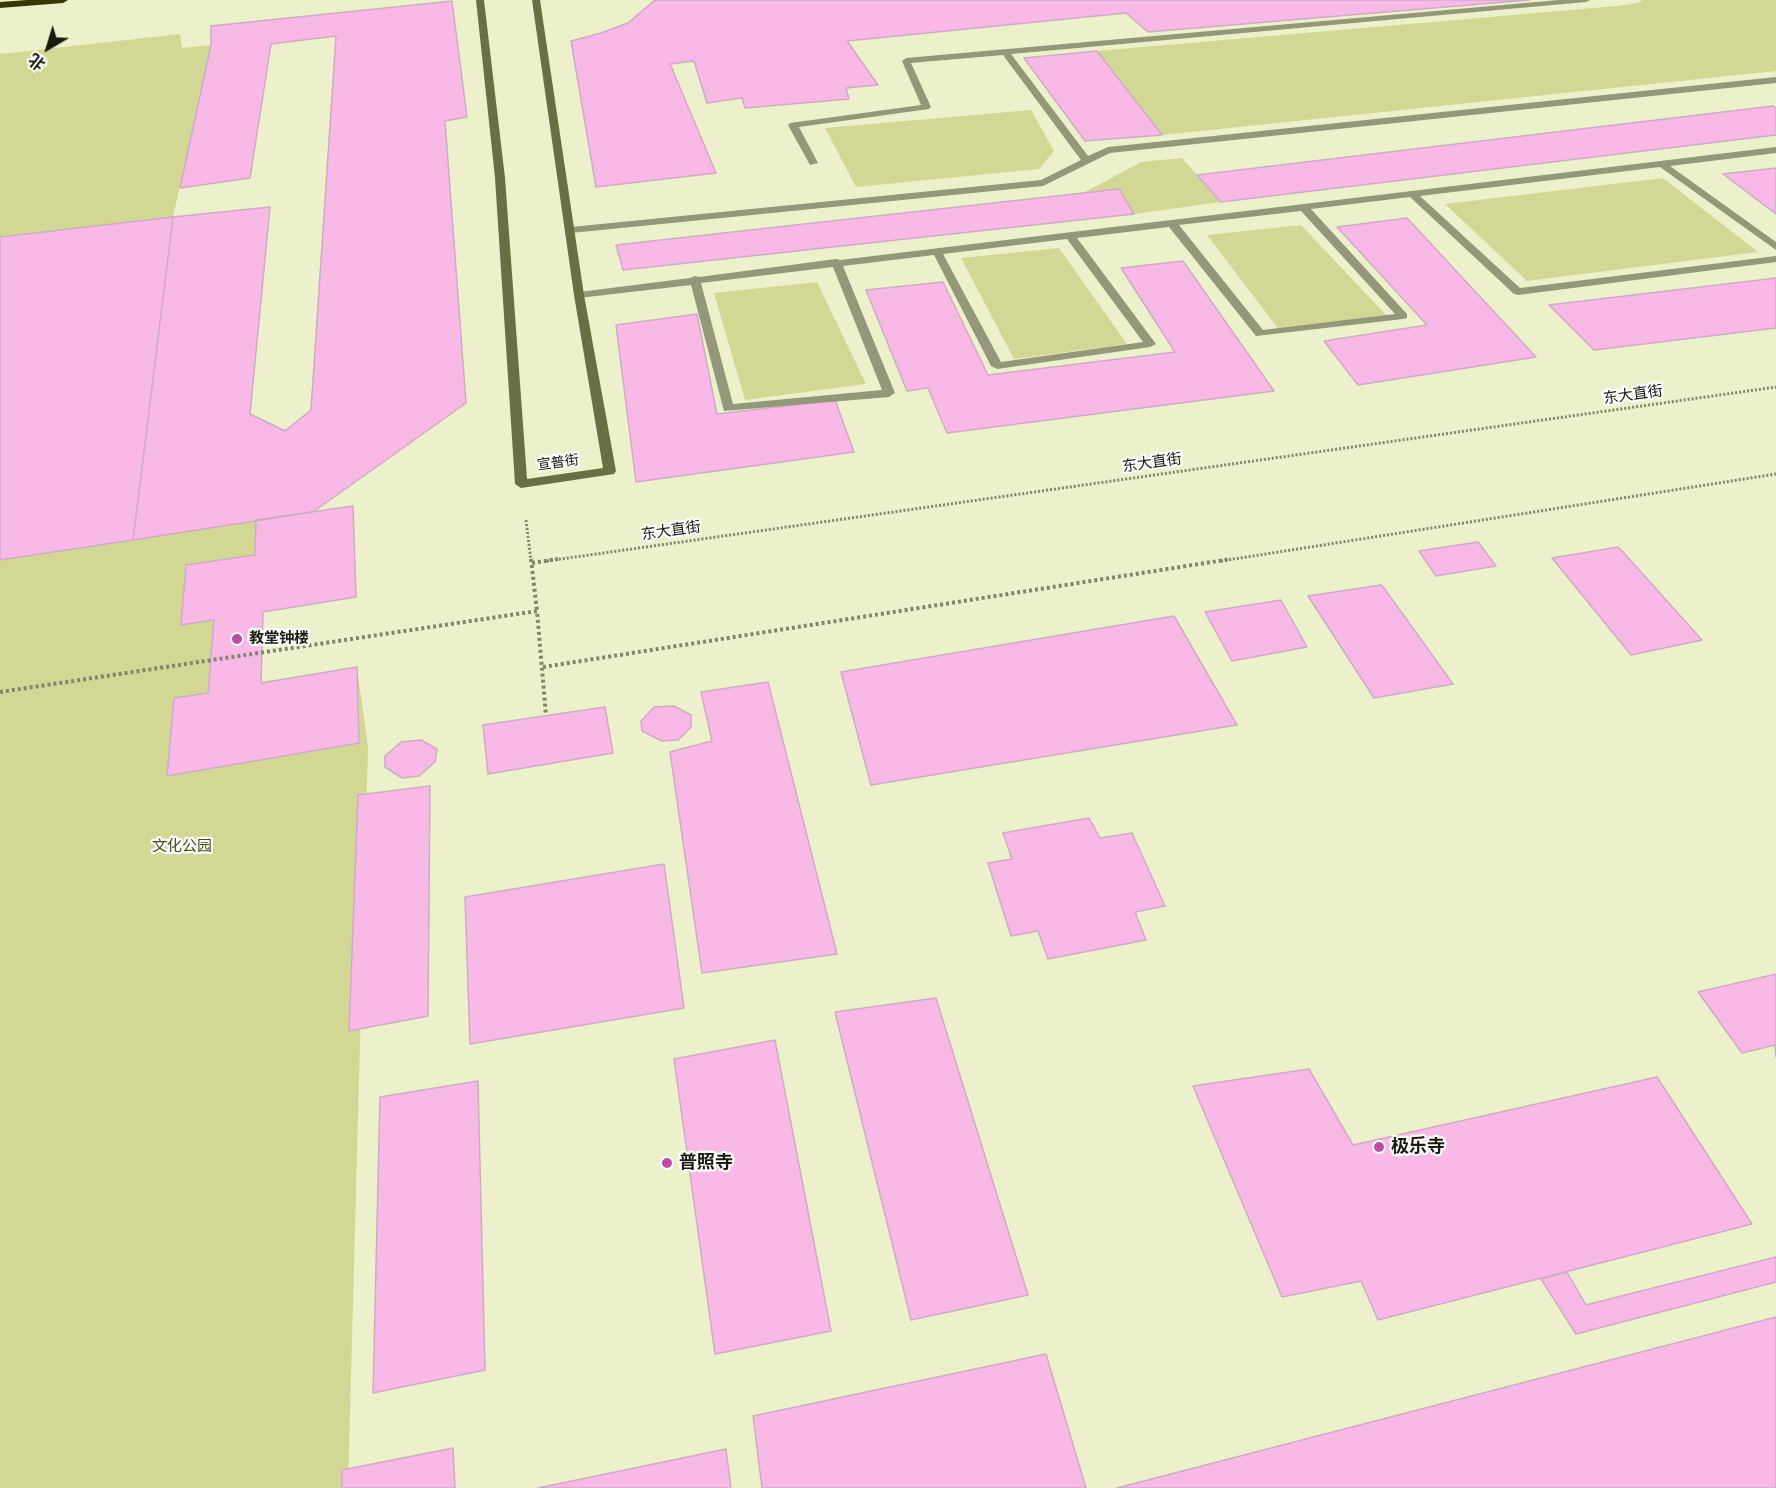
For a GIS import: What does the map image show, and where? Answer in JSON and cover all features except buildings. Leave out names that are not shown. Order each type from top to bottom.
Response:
[{"type":"highway","points":[[0,5],[63,0]]},
{"type":"street","name":"宣普街","points":[[480,0],[500,178],[521,484],[610,471],[579,295],[536,0]]},
{"type":"lane","points":[[813,163],[794,125],[926,107],[906,61],[1586,0]]},
{"type":"lane","points":[[1006,53],[1087,161]]},
{"type":"lane","points":[[571,230],[1043,183],[1108,150],[1776,80]]},
{"type":"lane","points":[[579,295],[694,279],[1775,151]]},
{"type":"lane","points":[[1662,164],[1776,247]]},
{"type":"lane","points":[[1411,193],[1518,292],[1776,259]]},
{"type":"lane","points":[[1171,222],[1260,334],[1403,316],[1302,206]]},
{"type":"lane","points":[[936,250],[997,366],[1150,344],[1069,234]]},
{"type":"lane","points":[[694,279],[728,408],[889,393],[836,262]]},
{"type":"path","name":"东大直街","points":[[532,563],[1776,387]]},
{"type":"path","points":[[543,667],[1776,474]]},
{"type":"path","points":[[525,520],[532,563],[546,716]]},
{"type":"path","points":[[0,692],[537,611]]},
{"type":"green space","points":[[1642,0],[1776,0],[1776,71],[1162,135],[1097,51],[1617,6],[1638,3]]},
{"type":"green space","name":"文化公园","points":[[180,34],[182,48],[211,45],[173,217],[256,520],[353,506],[356,597],[263,612],[261,682],[357,667],[368,747],[348,1488],[0,1488],[0,54]]},
{"type":"green space","points":[[1031,110],[1054,151],[1039,169],[856,187],[825,128]]},
{"type":"green space","points":[[1182,158],[1221,202],[1134,214],[1119,189],[1083,193],[1141,162]]},
{"type":"green space","points":[[1663,178],[1758,252],[1527,281],[1445,204]]},
{"type":"green space","points":[[1301,225],[1388,317],[1280,331],[1207,235]]},
{"type":"green space","points":[[1059,248],[1127,344],[1014,359],[961,258]]},
{"type":"green space","points":[[817,282],[866,384],[745,400],[714,293]]},
{"type":"place","name":"教堂钟楼","points":[[237,639]]},
{"type":"place","name":"极乐寺","points":[[1379,1147]]},
{"type":"place","name":"普照寺","points":[[667,1163]]}]
